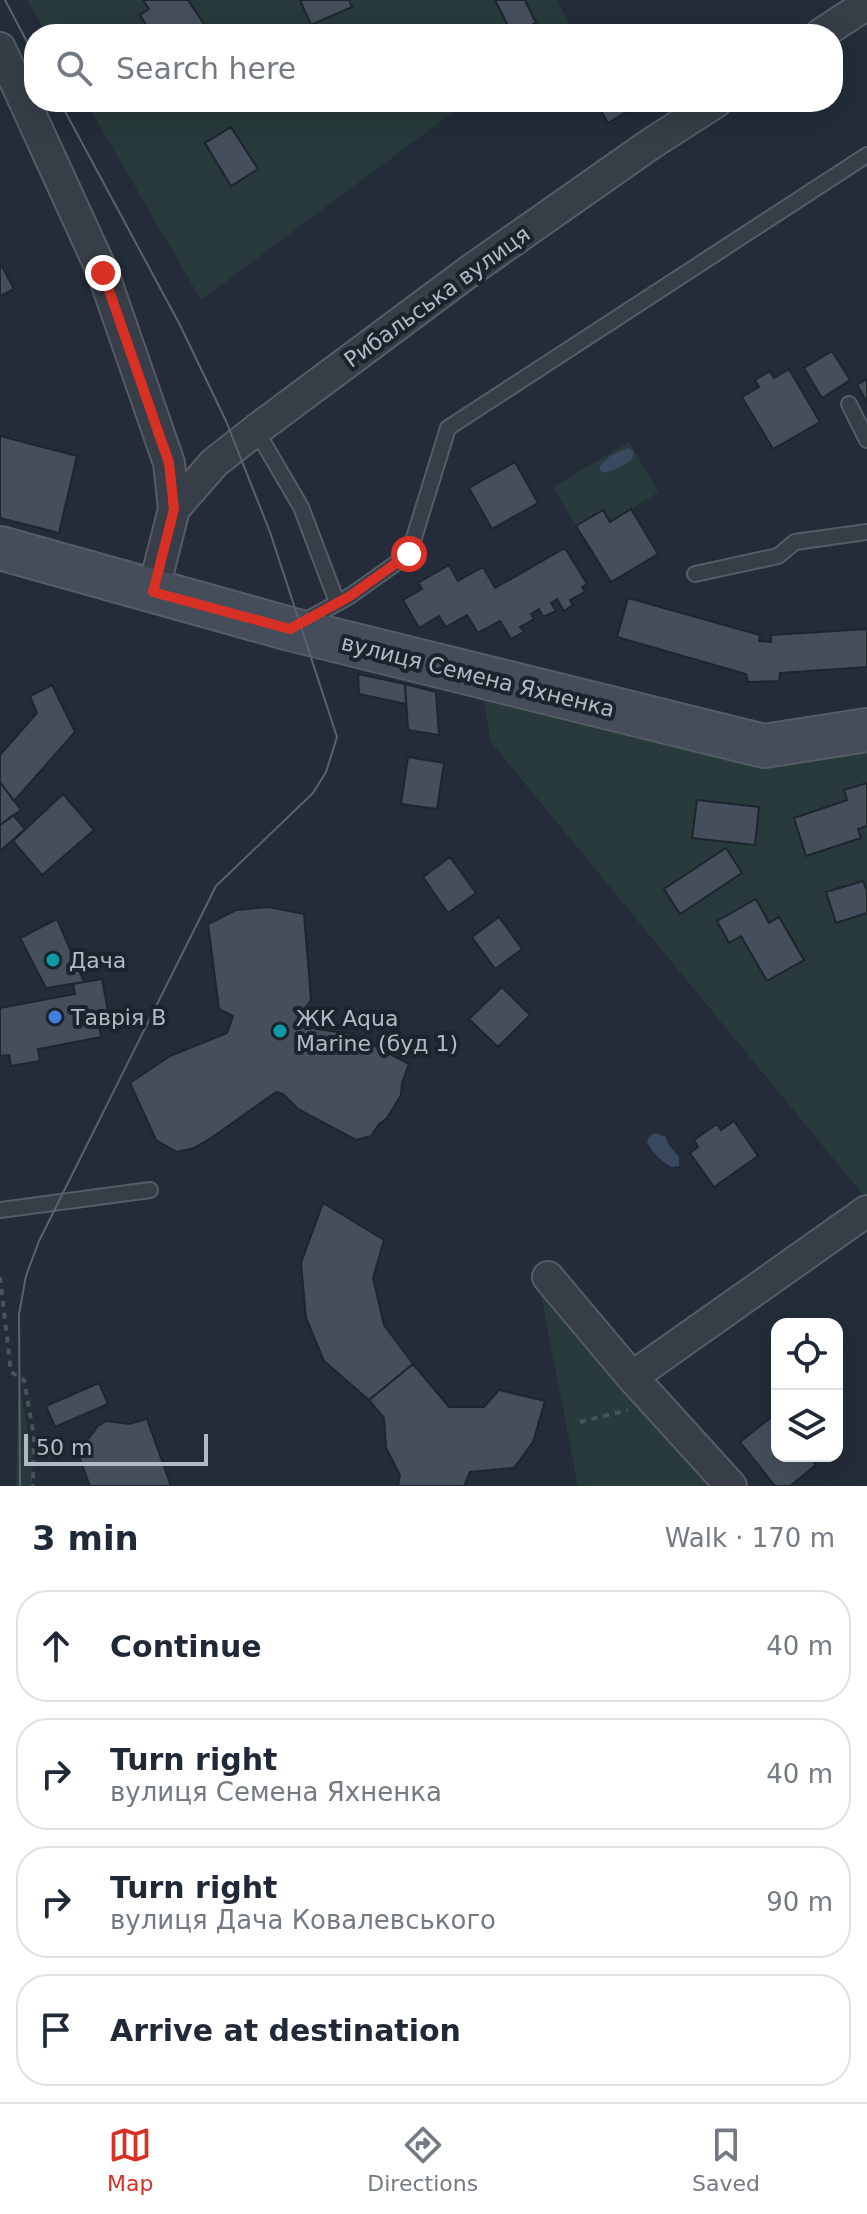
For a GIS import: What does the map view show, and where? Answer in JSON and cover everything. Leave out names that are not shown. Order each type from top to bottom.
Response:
[{"type":"street","points":[[836,24],[867,4]]},
{"type":"street","points":[[0,48],[24,100]]},
{"type":"street","points":[[29,112],[103,273],[169,463],[174,509],[153,592]]},
{"type":"street","name":"Рибальська вулиця","points":[[174,509],[214,463],[256,430],[471,270],[700,112]]},
{"type":"street","name":"вулиця Семена Яхненка","points":[[0,548],[290,629],[764,746],[867,730]]},
{"type":"street","points":[[632,1377],[867,1211]]},
{"type":"street","points":[[548,1277],[632,1377],[731,1486]]},
{"type":"lane","points":[[290,629],[350,596],[409,554],[448,428],[867,155]]},
{"type":"lane","points":[[849,404],[867,440]]},
{"type":"lane","points":[[256,430],[301,507],[337,602]]},
{"type":"lane","points":[[695,574],[778,556],[795,542],[867,532]]},
{"type":"lane","points":[[0,1210],[150,1190]]},
{"type":"path","points":[[0,1277],[11,1372],[24,1380],[34,1437],[33,1486]]},
{"type":"path","points":[[580,1422],[656,1403]]},
{"type":"shaded area","points":[[27,0],[557,0],[569,24],[41,24]]},
{"type":"shaded area","points":[[92,112],[454,112],[201,300]]},
{"type":"shaded area","points":[[629,442],[659,492],[610,522],[602,510],[576,526],[553,487]]},
{"type":"shaded area","points":[[482,685],[763,756],[867,738],[867,1195],[864,1196],[490,741]]},
{"type":"shaded area","points":[[540,1290],[720,1486],[578,1486]]},
{"type":"shaded area","points":[[18,1394],[22,1399],[33,1457],[32,1486],[16,1486]]},
{"type":"water","points":[[629,448],[634,452],[632,460],[617,469],[600,471],[600,466],[611,455]]},
{"type":"water","points":[[655,1133],[666,1137],[679,1157],[679,1166],[668,1165],[652,1150],[647,1142]]},
{"type":"building","points":[[143,0],[188,0],[204,24],[146,24],[140,15],[149,9]]},
{"type":"building","points":[[300,0],[349,0],[352,7],[311,24]]},
{"type":"building","points":[[495,0],[525,0],[536,23],[507,24]]},
{"type":"building","points":[[602,112],[626,112],[608,123]]},
{"type":"building","points":[[231,127],[258,169],[231,186],[205,143]]},
{"type":"building","points":[[0,263],[14,289],[0,296]]},
{"type":"building","points":[[832,351],[850,380],[822,398],[804,368]]},
{"type":"building","points":[[789,369],[820,422],[773,449],[742,397],[759,387],[755,380],[770,371],[774,378]]},
{"type":"building","points":[[867,379],[867,402],[857,385]]},
{"type":"building","points":[[0,436],[77,456],[59,533],[0,518]]},
{"type":"building","points":[[515,462],[538,503],[492,529],[469,488]]},
{"type":"building","points":[[631,509],[658,554],[611,582],[576,526],[603,510],[610,522]]},
{"type":"building","points":[[565,548],[587,584],[582,587],[585,592],[570,600],[573,605],[564,611],[557,599],[551,603],[556,611],[543,617],[539,609],[531,614],[534,619],[520,627],[524,632],[511,639],[500,621],[478,633],[467,615],[446,627],[439,616],[419,628],[403,600],[422,589],[418,583],[449,565],[458,581],[483,567],[495,588]]},
{"type":"building","points":[[628,598],[760,635],[759,641],[771,642],[771,635],[867,629],[867,667],[780,673],[779,681],[748,682],[746,674],[617,637]]},
{"type":"building","points":[[358,674],[405,684],[406,704],[359,694]]},
{"type":"building","points":[[405,684],[436,692],[439,735],[408,730]]},
{"type":"building","points":[[52,685],[75,732],[14,801],[0,782],[0,755],[37,713],[30,696]]},
{"type":"building","points":[[408,757],[444,763],[437,809],[401,804]]},
{"type":"building","points":[[0,782],[21,810],[0,825]]},
{"type":"building","points":[[867,783],[867,826],[858,829],[861,838],[806,856],[794,818],[847,800],[844,790]]},
{"type":"building","points":[[63,794],[94,830],[42,875],[13,841]]},
{"type":"building","points":[[697,800],[759,807],[755,845],[692,838]]},
{"type":"building","points":[[13,815],[25,829],[0,851],[0,825]]},
{"type":"building","points":[[726,848],[742,873],[680,914],[664,889]]},
{"type":"building","points":[[450,857],[476,893],[448,913],[423,877]]},
{"type":"building","points":[[863,881],[867,891],[867,913],[836,923],[826,892]]},
{"type":"building","points":[[756,899],[769,923],[779,917],[804,960],[767,981],[741,936],[729,943],[717,921]]},
{"type":"building","name":"ЖК Aqua Marine (буд 1)","points":[[269,907],[304,914],[311,1000],[303,1012],[301,1023],[317,1029],[352,1034],[409,1064],[401,1095],[371,1136],[356,1140],[298,1109],[283,1094],[276,1092],[211,1138],[194,1148],[177,1152],[156,1140],[130,1083],[170,1056],[227,1033],[233,1016],[219,1009],[208,924],[236,910]]},
{"type":"building","points":[[499,917],[522,949],[495,969],[472,937]]},
{"type":"building","name":"Дача","points":[[57,919],[84,982],[46,988],[20,938]]},
{"type":"building","name":"Таврія В","points":[[102,979],[111,1027],[100,1029],[101,1037],[38,1049],[40,1061],[11,1066],[9,1055],[0,1056],[0,1008],[75,994],[73,984]]},
{"type":"building","points":[[502,987],[530,1015],[498,1047],[469,1019]]},
{"type":"building","points":[[734,1121],[758,1156],[714,1187],[690,1153],[698,1147],[694,1140],[717,1124],[721,1130]]},
{"type":"building","points":[[323,1203],[384,1240],[373,1278],[384,1325],[413,1364],[369,1400],[324,1361],[306,1318],[301,1263]]},
{"type":"building","points":[[413,1364],[449,1407],[484,1407],[499,1390],[545,1401],[533,1442],[514,1468],[470,1472],[464,1486],[398,1486],[400,1475],[386,1448],[384,1418],[369,1400]]},
{"type":"building","points":[[99,1383],[108,1404],[55,1427],[46,1406]]},
{"type":"building","points":[[771,1417],[771,1462],[813,1462],[816,1465],[790,1486],[775,1486],[740,1442]]},
{"type":"building","points":[[147,1419],[171,1486],[90,1486],[75,1446],[89,1438],[106,1421],[129,1424]]},
{"type":"tram line","points":[[5,0],[24,36]]},
{"type":"tram line","points":[[20,1486],[19,1314],[26,1276],[39,1241],[216,886],[313,793],[326,772],[337,737],[270,532],[226,421],[180,325],[65,112]]},
{"type":"place","name":"Дача","points":[[53,960]]},
{"type":"place","name":"Таврія В","points":[[55,1017]]},
{"type":"place","name":"ЖК Aqua Marine (буд 1)","points":[[280,1031]]},
{"type":"route","points":[[103,273],[169,463],[174,509],[153,592],[290,629],[350,596],[409,554]]}]
